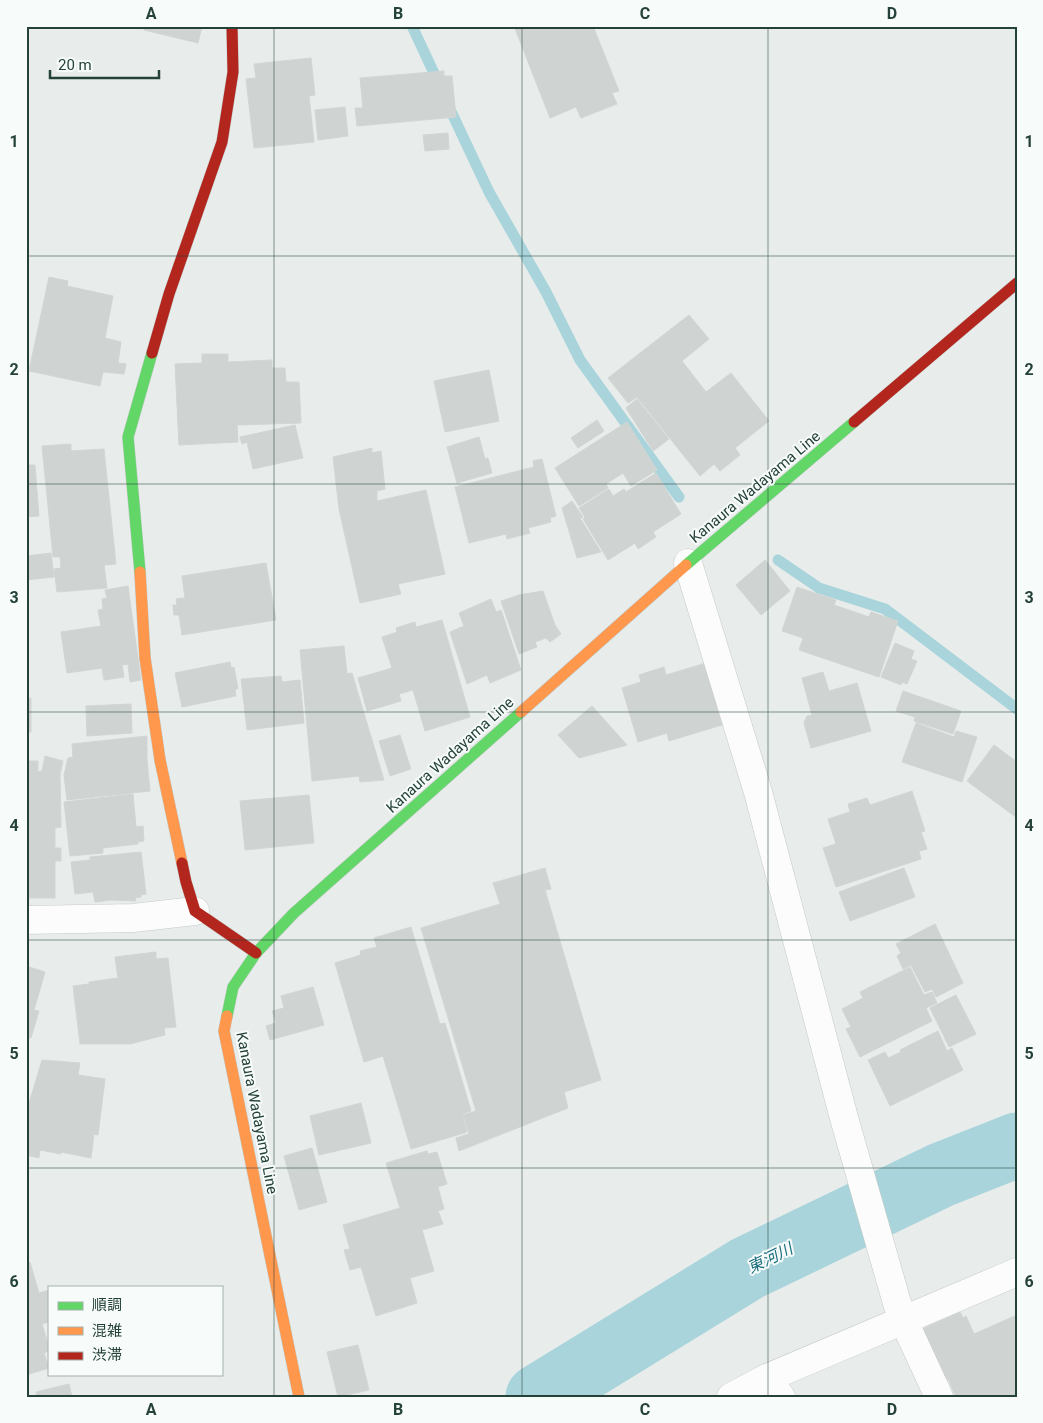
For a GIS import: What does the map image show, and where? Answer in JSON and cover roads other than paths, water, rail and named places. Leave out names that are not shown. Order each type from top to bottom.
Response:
[{"type":"main road","points":[[232,26],[232,72],[222,142],[169,294],[128,437],[140,564],[145,658],[160,760],[186,882],[195,911],[256,953]]},
{"type":"main road","name":"Kanaura Wadayama Line","points":[[299,1397],[224,1031],[233,987],[256,953],[294,914],[688,563],[1017,283]]},
{"type":"street","points":[[688,563],[758,792],[844,1118],[900,1311],[939,1397]]},
{"type":"street","points":[[26,920],[133,918],[195,911]]},
{"type":"street","points":[[732,1397],[774,1387],[900,1311],[1017,1272]]},
{"type":"waterway","points":[[412,26],[440,86]]},
{"type":"waterway","points":[[448,105],[489,192],[546,292],[580,360],[679,497]]},
{"type":"waterway","points":[[778,560],[819,588],[885,609],[1017,709]]},
{"type":"waterway","name":"東河川","points":[[538,1397],[748,1268],[941,1175],[1017,1145]]}]
